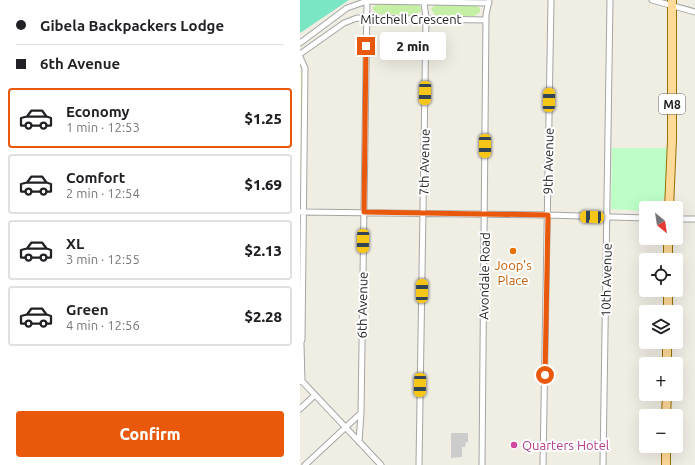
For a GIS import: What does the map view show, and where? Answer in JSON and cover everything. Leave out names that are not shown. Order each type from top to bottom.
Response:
[{"type":"main road","name":"M8","points":[[667,201],[672,140],[672,3]]},
{"type":"main road","points":[[666,453],[666,465]]},
{"type":"street","name":"Mitchell Crescent","points":[[450,3],[467,0]]},
{"type":"street","name":"9th Avenue","points":[[543,465],[551,0]]},
{"type":"street","name":"10th Avenue","points":[[603,465],[610,0]]},
{"type":"street","points":[[652,0],[672,3],[695,12]]},
{"type":"street","name":"Mitchell Crescent","points":[[300,43],[347,8],[367,1],[424,3],[489,2]]},
{"type":"street","name":"6th Avenue","points":[[359,442],[361,413],[367,1]]},
{"type":"street","name":"Avondale Road","points":[[482,2],[486,17]]},
{"type":"street","name":"Avondale Road","points":[[482,465],[486,17],[489,2]]},
{"type":"street","name":"7th Avenue","points":[[419,465],[426,18],[424,3]]},
{"type":"street","name":"Mitchell Crescent","points":[[300,55],[344,23],[357,18],[486,17]]},
{"type":"street","points":[[300,55],[306,68],[302,212],[301,380],[381,465]]},
{"type":"street","points":[[302,212],[548,215],[639,218]]},
{"type":"street","points":[[683,219],[695,219]]},
{"type":"street","points":[[300,409],[315,395]]},
{"type":"street","points":[[305,465],[361,413]]},
{"type":"shaded area","points":[[300,68],[303,86],[301,207],[300,207]]},
{"type":"shaded area","points":[[451,433],[468,433],[468,442],[466,442],[465,447],[462,447],[462,457],[451,458]]},
{"type":"green space","points":[[300,0],[349,0],[300,33]]},
{"type":"green space","points":[[377,4],[416,4],[420,6],[421,11],[415,15],[377,14],[372,8]]},
{"type":"green space","points":[[435,5],[476,5],[480,8],[480,12],[474,16],[435,15],[431,9]]},
{"type":"green space","points":[[612,148],[667,148],[665,197],[661,201],[639,201],[639,211],[611,209]]},
{"type":"place","name":"Joop's Place","points":[[513,251]]},
{"type":"place","name":"Quarters Hotel","points":[[514,445]]},
{"type":"route","points":[[366,46],[364,212],[548,215],[545,375]]}]
